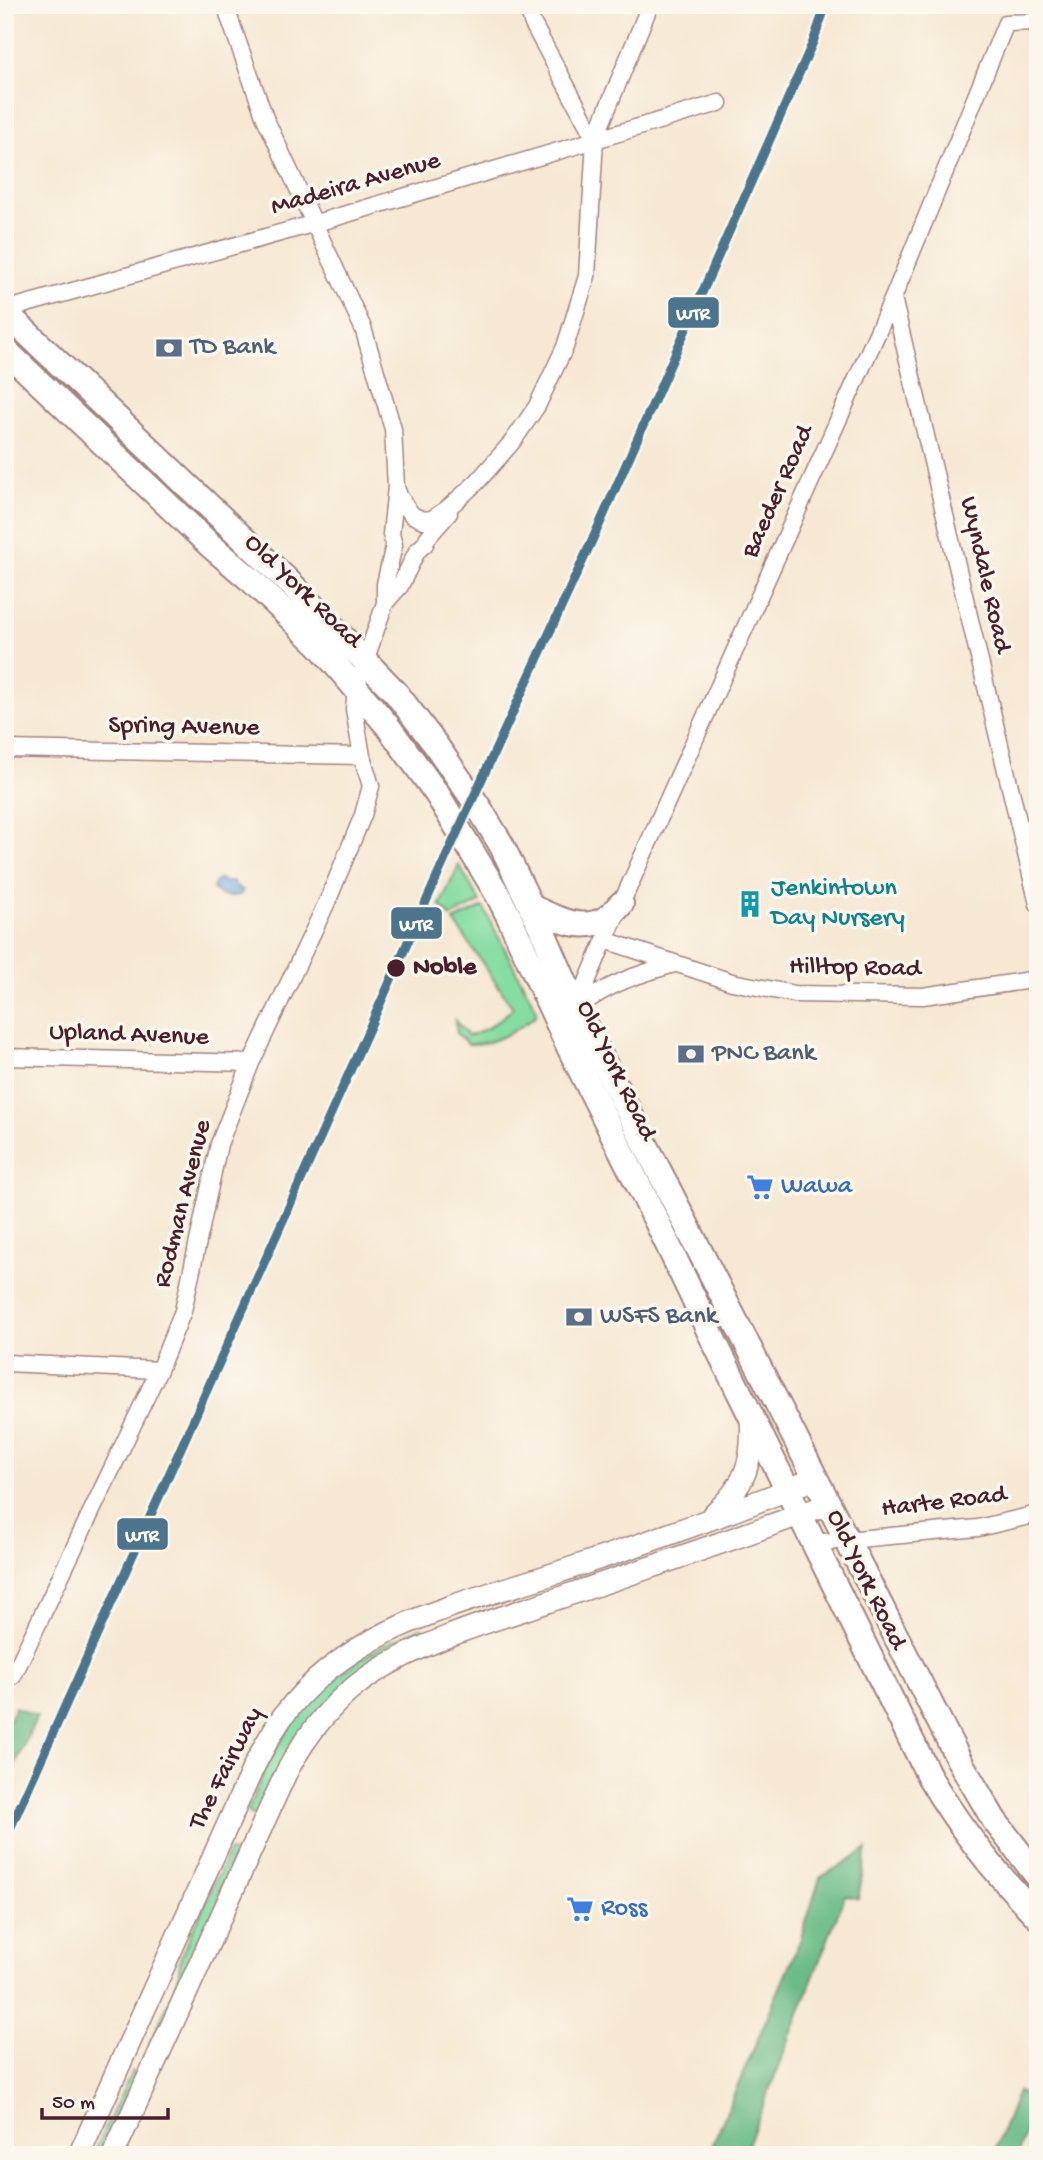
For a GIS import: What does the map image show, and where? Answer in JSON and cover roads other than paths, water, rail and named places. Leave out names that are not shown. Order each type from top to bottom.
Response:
[{"type":"highway","name":"Old York Road","points":[[5,311],[293,586],[366,660],[396,693],[478,806],[502,846],[531,907],[567,1015],[659,1226],[911,1743],[950,1811],[1002,1880],[1038,1917]]},
{"type":"highway","name":"Old York Road","points":[[5,349],[319,645],[420,768],[567,1015],[830,1504],[959,1760],[994,1821],[1038,1877]]},
{"type":"highway","points":[[531,907],[560,920],[586,925],[605,920],[621,904]]},
{"type":"main road","points":[[692,1525],[709,1517],[739,1486],[752,1446],[751,1417]]},
{"type":"main road","name":"The Fairway","points":[[79,2155],[254,1766],[284,1715],[322,1675],[362,1645],[408,1622],[455,1604],[574,1567],[816,1478]]},
{"type":"main road","name":"The Fairway","points":[[113,2155],[286,1773],[313,1728],[348,1693],[387,1666],[415,1651],[491,1620],[830,1504]]},
{"type":"main road","points":[[228,1824],[257,1837]]},
{"type":"street","points":[[226,5],[265,118],[363,328],[393,429],[396,487],[391,534],[394,545],[385,584],[385,603],[356,688]]},
{"type":"street","points":[[526,5],[533,24],[595,139]]},
{"type":"street","points":[[393,524],[400,517],[437,516],[458,499],[513,441],[537,406],[565,347],[587,276],[595,139],[650,5]]},
{"type":"street","name":"Baeder Road","points":[[567,1015],[605,940],[893,298],[1012,5]]},
{"type":"street","points":[[1006,23],[1038,22]]},
{"type":"street","name":"Madeira Avenue","points":[[5,311],[719,103]]},
{"type":"street","name":"Wyndale Road","points":[[893,298],[1038,904]]},
{"type":"street","points":[[396,487],[399,496],[427,526],[428,537]]},
{"type":"street","points":[[385,603],[400,586],[417,551],[458,499]]},
{"type":"street","points":[[394,545],[405,552],[417,551]]},
{"type":"street","name":"Rodman Avenue","points":[[5,1675],[13,1675],[159,1370],[183,1311],[219,1144],[251,1063],[328,900],[363,815],[371,786],[362,756],[354,709],[356,688]]},
{"type":"street","name":"Spring Avenue","points":[[5,749],[362,756]]},
{"type":"street","name":"Hilltop Road","points":[[605,940],[732,982],[794,994],[923,996],[1038,979]]},
{"type":"street","points":[[567,1015],[605,988],[624,979],[674,964]]},
{"type":"street","name":"Upland Avenue","points":[[5,1057],[251,1063]]},
{"type":"street","points":[[5,1363],[159,1370]]},
{"type":"street","name":"Harte Road","points":[[814,1543],[978,1528],[1038,1514]]},
{"type":"water","points":[[219,879],[233,882],[237,888],[243,890],[240,895],[225,896],[216,892],[213,889]]},
{"type":"place","name":"TD Bank","points":[[169,348]]},
{"type":"place","name":"Jenkintown Day Nursery","points":[[750,904]]},
{"type":"place","name":"Noble","points":[[396,968]]},
{"type":"place","name":"PNC Bank","points":[[691,1054]]},
{"type":"place","name":"Wawa","points":[[760,1187]]},
{"type":"place","name":"WSFS Bank","points":[[579,1317]]},
{"type":"place","name":"Ross","points":[[580,1909]]}]
